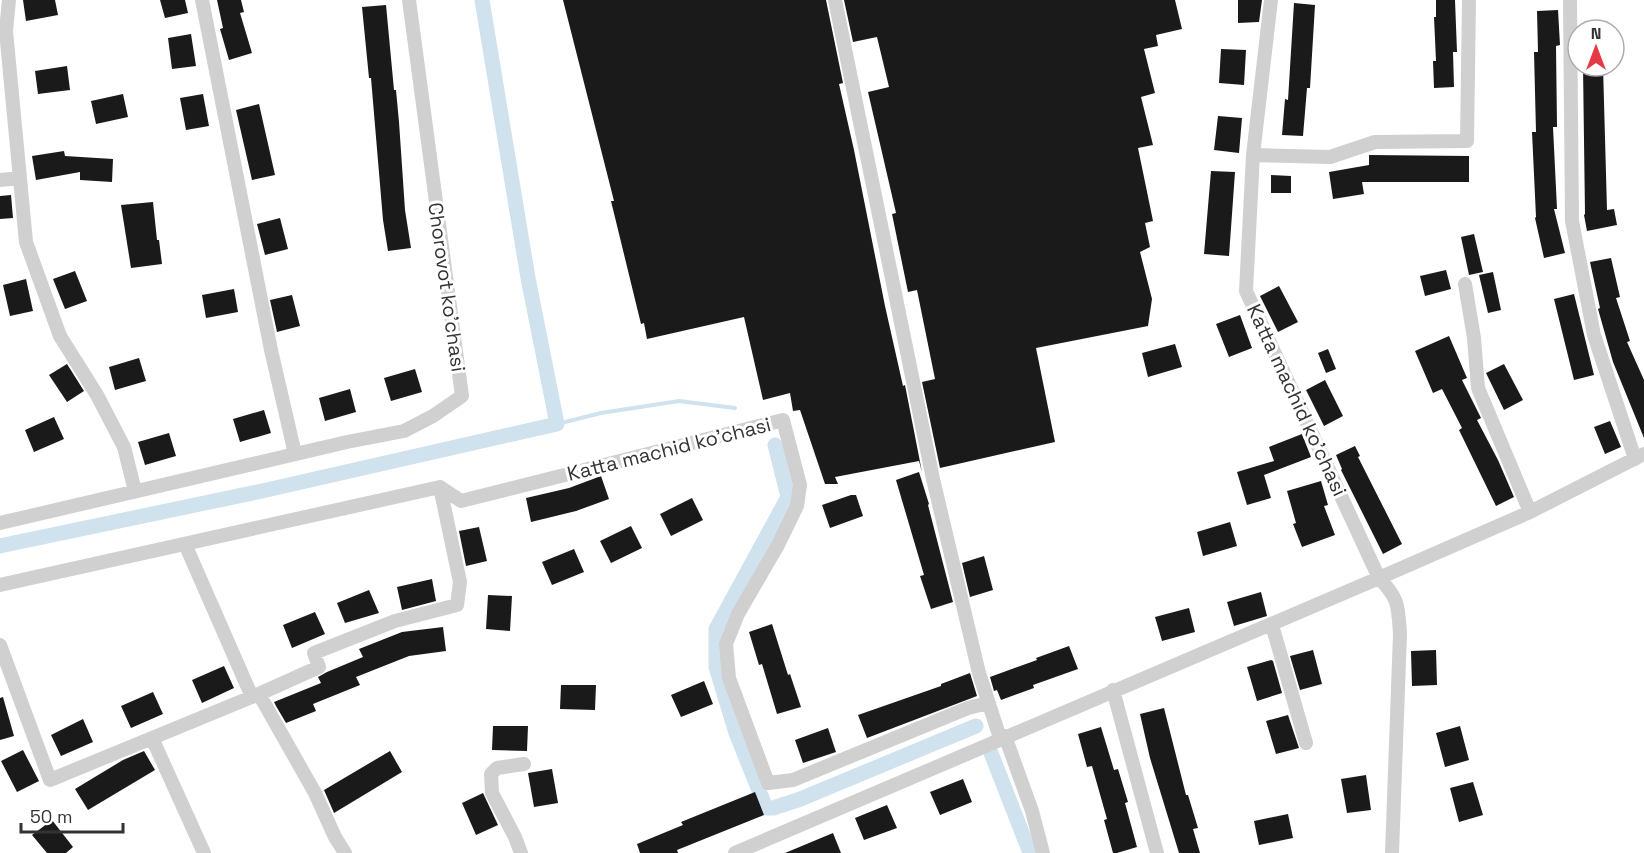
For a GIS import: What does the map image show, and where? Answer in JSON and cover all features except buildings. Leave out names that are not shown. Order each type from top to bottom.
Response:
[{"type":"street","points":[[9,0],[6,32],[26,242],[60,336],[97,395],[124,447],[135,491]]},
{"type":"street","points":[[202,0],[271,350],[295,454]]},
{"type":"street","name":"Chorovot ko'chasi","points":[[0,523],[404,431],[433,416],[462,396],[409,0]]},
{"type":"street","points":[[835,0],[933,479],[976,662],[988,703],[1032,811],[1043,853]]},
{"type":"street","name":"Katta machid ko'chasi","points":[[1271,0],[1253,155],[1246,291],[1378,578],[1391,590],[1397,601],[1400,634],[1392,853]]},
{"type":"street","points":[[1253,155],[1330,157],[1375,142],[1467,141],[1469,0]]},
{"type":"street","points":[[735,853],[1002,737],[1272,625],[1530,512],[1639,457],[1594,335],[1572,221],[1570,0]]},
{"type":"street","points":[[0,180],[20,178]]},
{"type":"street","points":[[1465,284],[1479,388],[1530,512]]},
{"type":"street","name":"Katta machid ko'chasi","points":[[440,487],[461,501],[783,420],[800,485],[797,506],[778,545],[738,614],[726,644],[729,678],[768,783],[793,780],[968,708],[988,703]]},
{"type":"street","points":[[0,585],[440,487],[460,582],[457,605],[395,621],[314,653],[319,667],[255,696],[50,780],[0,645]]},
{"type":"street","points":[[185,544],[255,696],[315,793],[345,853]]},
{"type":"street","points":[[1272,625],[1306,743]]},
{"type":"street","points":[[1113,690],[1157,853]]},
{"type":"street","points":[[152,738],[204,853]]},
{"type":"street","points":[[520,853],[515,837],[492,793],[492,774],[497,768],[524,764]]},
{"type":"waterway","points":[[0,546],[262,491],[557,424],[528,278],[482,0]]},
{"type":"waterway","points":[[557,424],[601,413],[679,401],[735,408]]},
{"type":"waterway","points":[[775,445],[788,497],[716,629],[716,667],[736,733],[766,808],[798,800],[976,726]]},
{"type":"waterway","points":[[991,753],[1030,853]]}]
